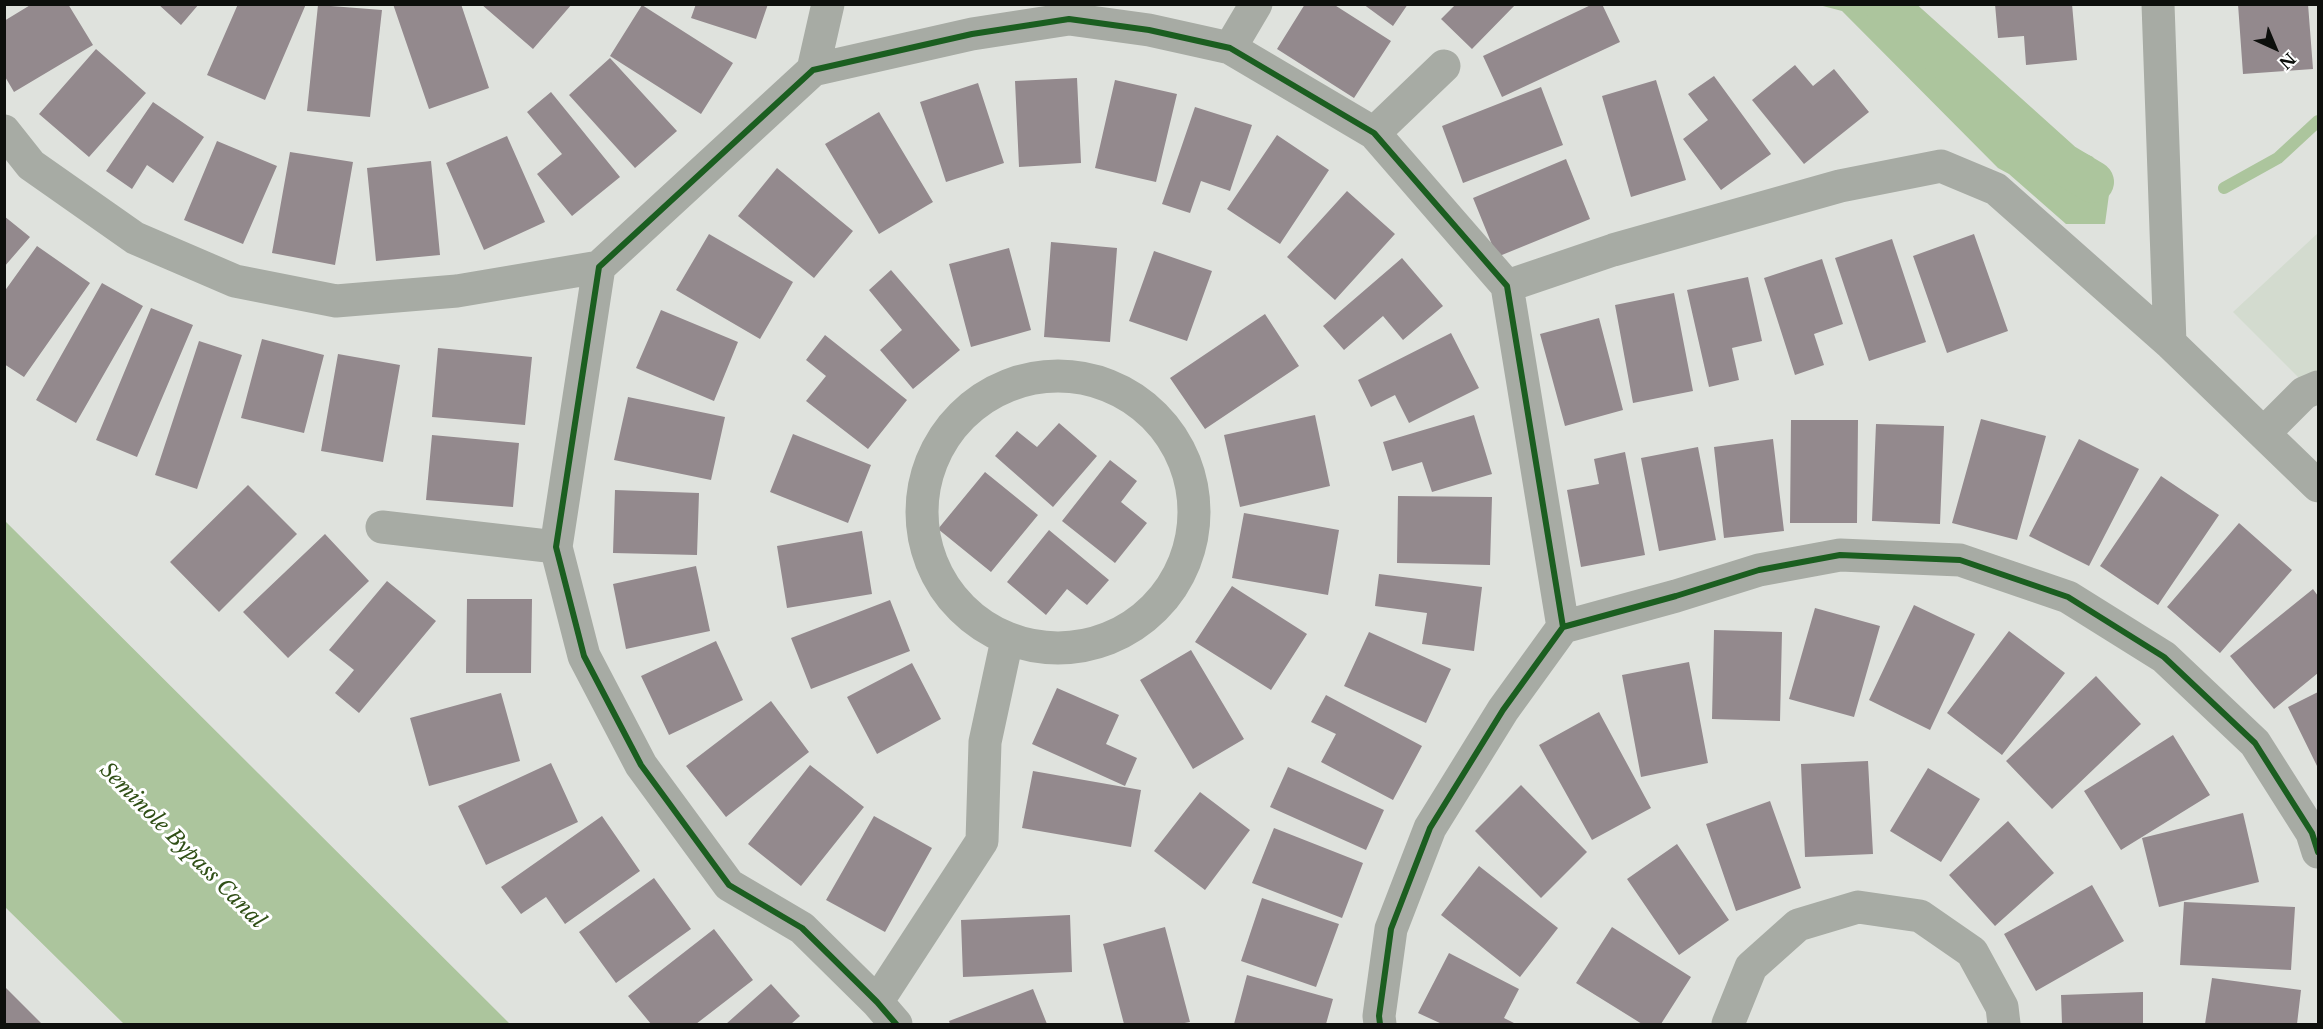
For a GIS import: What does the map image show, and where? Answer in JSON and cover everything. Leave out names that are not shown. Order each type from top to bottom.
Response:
[{"type":"street","points":[[813,70],[828,4]]},
{"type":"street","points":[[1230,48],[1256,4]]},
{"type":"street","points":[[2158,4],[2170,343]]},
{"type":"street","points":[[4,131],[31,165],[135,238],[234,281],[336,301],[457,291],[599,267],[813,70],[972,34],[1069,19],[1149,30],[1230,48],[1374,134],[1507,286],[1563,627]]},
{"type":"street","points":[[1374,134],[1444,66]]},
{"type":"street","points":[[1507,286],[1613,250],[1840,186],[1941,166],[1996,189],[2170,343],[2319,486]]},
{"type":"street","points":[[599,267],[556,547],[584,656],[641,765],[729,885],[802,928],[886,1013],[982,841],[985,742],[1007,640]]},
{"type":"street","points":[[1080,375],[1134,396],[1174,437],[1194,490],[1191,548],[1164,599],[1119,635],[1064,650],[1007,640],[959,609],[928,561],[920,504],[934,449],[971,404],[1023,378],[1080,375]]},
{"type":"street","points":[[2264,433],[2304,393],[2319,387]]},
{"type":"street","points":[[382,527],[556,547]]},
{"type":"street","points":[[1380,1024],[1379,1016],[1391,929],[1430,828],[1503,710],[1563,627],[1759,570],[1840,555],[1960,560],[2068,597],[2164,657],[2255,743],[2312,833],[2319,852]]},
{"type":"street","points":[[1728,1024],[1751,968],[1798,925],[1858,907],[1920,916],[1971,952],[2002,1007],[2004,1024]]},
{"type":"shaded area","points":[[2318,233],[2318,397],[2233,312]]},
{"type":"water","points":[[1819,5],[1890,5],[2029,142],[2045,149],[2072,147],[2093,157],[2110,187],[2105,224],[2066,224],[2009,174],[1998,168],[1842,11]]},
{"type":"water","name":"Seminole Bypass Canal","points":[[4,521],[510,1024],[124,1024],[5,907]]},
{"type":"building","points":[[32,4],[68,4],[93,45],[14,92],[4,75],[4,21]]},
{"type":"building","points":[[158,4],[199,4],[181,25]]},
{"type":"building","points":[[238,4],[306,4],[265,100],[207,75]]},
{"type":"building","points":[[393,4],[461,4],[489,88],[429,109]]},
{"type":"building","points":[[481,4],[572,4],[533,49]]},
{"type":"building","points":[[696,4],[768,4],[756,39],[691,18]]},
{"type":"building","points":[[1305,4],[1333,4],[1391,41],[1354,98],[1277,49]]},
{"type":"building","points":[[1363,4],[1408,4],[1393,26]]},
{"type":"building","points":[[1456,4],[1516,4],[1472,49],[1441,19]]},
{"type":"building","points":[[1593,4],[1602,4],[1620,42],[1502,97],[1483,56]]},
{"type":"building","points":[[1995,4],[2072,4],[2077,60],[2026,65],[2024,36],[1998,38]]},
{"type":"building","points":[[2238,4],[2308,4],[2313,69],[2243,74]]},
{"type":"building","points":[[318,5],[382,10],[370,117],[307,111]]},
{"type":"building","points":[[642,5],[733,63],[701,114],[610,56]]},
{"type":"building","points":[[96,49],[146,93],[89,157],[39,114]]},
{"type":"building","points":[[610,58],[677,131],[635,168],[569,95]]},
{"type":"building","points":[[1795,65],[1813,86],[1834,69],[1869,112],[1804,164],[1752,100]]},
{"type":"building","points":[[1714,76],[1771,154],[1721,190],[1683,139],[1708,120],[1688,94]]},
{"type":"building","points":[[1077,78],[1081,163],[1019,167],[1015,81]]},
{"type":"building","points":[[1115,80],[1177,94],[1156,182],[1095,168]]},
{"type":"building","points":[[1656,80],[1686,180],[1631,197],[1602,96]]},
{"type":"building","points":[[978,83],[1004,163],[946,182],[920,102]]},
{"type":"building","points":[[1541,87],[1563,145],[1463,183],[1442,126]]},
{"type":"building","points":[[551,92],[620,177],[572,216],[537,174],[562,154],[527,112]]},
{"type":"building","points":[[153,102],[204,137],[173,183],[147,165],[132,189],[106,171]]},
{"type":"building","points":[[1195,107],[1252,125],[1230,191],[1201,181],[1190,213],[1162,204]]},
{"type":"building","points":[[879,112],[933,202],[879,234],[825,144]]},
{"type":"building","points":[[1277,135],[1329,170],[1280,244],[1227,209]]},
{"type":"building","points":[[507,136],[545,222],[484,250],[446,163]]},
{"type":"building","points":[[217,141],[277,166],[243,244],[184,220]]},
{"type":"building","points":[[290,152],[353,162],[335,265],[272,253]]},
{"type":"building","points":[[1566,159],[1590,219],[1497,257],[1473,198]]},
{"type":"building","points":[[431,161],[440,255],[376,261],[367,168]]},
{"type":"building","points":[[777,168],[853,231],[814,278],[738,216]]},
{"type":"building","points":[[1347,191],[1395,234],[1335,300],[1287,257]]},
{"type":"building","points":[[4,216],[30,237],[4,267]]},
{"type":"building","points":[[709,234],[793,282],[760,339],[676,290]]},
{"type":"building","points":[[1974,234],[2008,331],[1947,353],[1913,256]]},
{"type":"building","points":[[1892,239],[1926,342],[1869,361],[1835,258]]},
{"type":"building","points":[[1051,242],[1117,248],[1110,342],[1044,337]]},
{"type":"building","points":[[37,246],[90,283],[24,377],[4,364],[4,292]]},
{"type":"building","points":[[1009,248],[1031,330],[971,347],[949,264]]},
{"type":"building","points":[[1154,251],[1212,271],[1187,341],[1129,321]]},
{"type":"building","points":[[1402,258],[1443,306],[1403,340],[1383,316],[1344,350],[1323,326]]},
{"type":"building","points":[[1822,259],[1843,324],[1814,334],[1824,365],[1795,375],[1764,278]]},
{"type":"building","points":[[891,270],[960,350],[913,389],[880,350],[902,330],[869,290]]},
{"type":"building","points":[[1748,277],[1762,341],[1732,348],[1739,380],[1709,387],[1687,290]]},
{"type":"building","points":[[102,283],[143,306],[76,423],[36,400]]},
{"type":"building","points":[[1674,293],[1693,391],[1633,403],[1615,305]]},
{"type":"building","points":[[151,308],[193,325],[137,457],[96,440]]},
{"type":"building","points":[[661,310],[738,342],[714,401],[636,368]]},
{"type":"building","points":[[1265,314],[1299,366],[1205,429],[1170,378]]},
{"type":"building","points":[[1599,318],[1623,410],[1565,426],[1540,334]]},
{"type":"building","points":[[1451,333],[1479,388],[1409,423],[1395,395],[1371,407],[1358,380]]},
{"type":"building","points":[[825,335],[907,400],[868,449],[806,401],[826,376],[806,360]]},
{"type":"building","points":[[262,339],[324,355],[304,433],[241,418]]},
{"type":"building","points":[[199,341],[242,355],[197,489],[155,475]]},
{"type":"building","points":[[438,348],[532,357],[525,425],[432,417]]},
{"type":"building","points":[[338,354],[400,365],[383,462],[321,451]]},
{"type":"building","points":[[628,397],[725,417],[711,480],[614,460]]},
{"type":"building","points":[[1315,415],[1330,486],[1240,507],[1224,435]]},
{"type":"building","points":[[1474,415],[1492,474],[1432,492],[1422,462],[1392,471],[1383,442]]},
{"type":"building","points":[[1981,419],[2046,436],[2017,540],[1952,523]]},
{"type":"building","points":[[1791,420],[1858,420],[1857,523],[1790,523]]},
{"type":"building","points":[[1059,423],[1097,456],[1053,507],[995,456],[1017,431],[1037,447]]},
{"type":"building","points":[[1876,424],[1944,426],[1940,524],[1872,521]]},
{"type":"building","points":[[793,434],[871,465],[848,523],[770,492]]},
{"type":"building","points":[[432,435],[519,443],[513,507],[426,500]]},
{"type":"building","points":[[1773,439],[1784,531],[1724,538],[1714,447]]},
{"type":"building","points":[[2079,439],[2139,469],[2089,566],[2029,536]]},
{"type":"building","points":[[1698,447],[1716,540],[1659,551],[1641,458]]},
{"type":"building","points":[[1625,452],[1645,555],[1581,567],[1567,490],[1599,484],[1594,459]]},
{"type":"building","points":[[1110,460],[1137,481],[1121,502],[1147,523],[1115,563],[1062,521]]},
{"type":"building","points":[[985,472],[1038,515],[991,572],[938,529]]},
{"type":"building","points":[[2161,476],[2219,515],[2158,605],[2100,566]]},
{"type":"building","points":[[248,485],[297,534],[219,612],[170,562]]},
{"type":"building","points":[[615,490],[699,493],[697,555],[613,553]]},
{"type":"building","points":[[1398,496],[1492,497],[1490,565],[1397,563]]},
{"type":"building","points":[[1244,513],[1339,530],[1328,595],[1232,578]]},
{"type":"building","points":[[2239,523],[2292,570],[2220,653],[2167,607]]},
{"type":"building","points":[[1049,530],[1109,580],[1087,605],[1067,589],[1046,615],[1007,582]]},
{"type":"building","points":[[862,531],[872,594],[787,608],[777,546]]},
{"type":"building","points":[[325,534],[369,581],[288,658],[243,612]]},
{"type":"building","points":[[696,566],[710,631],[626,649],[613,584]]},
{"type":"building","points":[[1379,574],[1482,587],[1474,651],[1422,644],[1427,613],[1375,606]]},
{"type":"building","points":[[387,581],[436,621],[359,713],[335,693],[354,670],[329,650]]},
{"type":"building","points":[[1232,586],[1307,634],[1271,690],[1195,642]]},
{"type":"building","points":[[2313,589],[2318,596],[2318,673],[2274,709],[2230,656]]},
{"type":"building","points":[[467,599],[532,599],[531,673],[466,673]]},
{"type":"building","points":[[890,600],[910,651],[811,689],[791,638]]},
{"type":"building","points":[[1914,605],[1975,634],[1930,730],[1869,700]]},
{"type":"building","points":[[1815,608],[1880,626],[1854,717],[1789,699]]},
{"type":"building","points":[[1714,630],[1782,632],[1780,721],[1712,719]]},
{"type":"building","points":[[2009,631],[2065,673],[2002,755],[1947,713]]},
{"type":"building","points":[[1369,632],[1451,669],[1426,723],[1344,686]]},
{"type":"building","points":[[716,641],[743,700],[669,735],[641,676]]},
{"type":"building","points":[[1191,650],[1244,739],[1193,769],[1140,680]]},
{"type":"building","points":[[1689,662],[1708,763],[1641,777],[1622,675]]},
{"type":"building","points":[[912,663],[941,719],[877,754],[847,697]]},
{"type":"building","points":[[2096,676],[2141,724],[2052,809],[2006,761]]},
{"type":"building","points":[[1057,688],[1119,715],[1106,744],[1137,758],[1125,786],[1032,744]]},
{"type":"building","points":[[2318,692],[2318,768],[2288,707]]},
{"type":"building","points":[[501,693],[520,761],[429,786],[410,718]]},
{"type":"building","points":[[1326,695],[1422,746],[1393,800],[1321,762],[1336,734],[1311,722]]},
{"type":"building","points":[[771,701],[809,752],[726,817],[686,766]]},
{"type":"building","points":[[1599,712],[1651,808],[1592,840],[1539,745]]},
{"type":"building","points":[[2173,735],[2210,795],[2121,850],[2084,791]]},
{"type":"building","points":[[1868,761],[1873,854],[1805,857],[1801,764]]},
{"type":"building","points":[[551,763],[578,822],[486,865],[458,806]]},
{"type":"building","points":[[810,765],[864,807],[801,886],[748,844]]},
{"type":"building","points":[[1288,767],[1384,810],[1366,850],[1270,807]]},
{"type":"building","points":[[1928,768],[1980,799],[1941,862],[1890,831]]},
{"type":"building","points":[[1033,771],[1141,790],[1131,847],[1022,828]]},
{"type":"building","points":[[1521,785],[1587,852],[1541,898],[1475,831]]},
{"type":"building","points":[[1200,792],[1250,830],[1205,890],[1154,851]]},
{"type":"building","points":[[1770,801],[1801,888],[1736,911],[1706,824]]},
{"type":"building","points":[[2243,813],[2259,882],[2159,907],[2142,838]]},
{"type":"building","points":[[602,816],[640,871],[565,924],[546,897],[521,914],[501,887]]},
{"type":"building","points":[[874,816],[932,848],[885,932],[826,900]]},
{"type":"building","points":[[2008,821],[2054,873],[1995,926],[1949,875]]},
{"type":"building","points":[[1274,828],[1363,863],[1342,918],[1252,883]]},
{"type":"building","points":[[1677,844],[1729,920],[1679,955],[1627,879]]},
{"type":"building","points":[[1479,866],[1558,928],[1520,977],[1441,915]]},
{"type":"building","points":[[654,878],[691,929],[616,983],[579,932]]},
{"type":"building","points":[[2092,885],[2124,941],[2036,991],[2004,934]]},
{"type":"building","points":[[1262,898],[1339,924],[1316,987],[1241,961]]},
{"type":"building","points":[[2184,902],[2295,907],[2291,970],[2180,965]]},
{"type":"building","points":[[1070,915],[1072,972],[963,977],[961,920]]},
{"type":"building","points":[[1165,927],[1190,1022],[1124,1024],[1103,944]]},
{"type":"building","points":[[1612,927],[1691,977],[1661,1024],[1642,1024],[1576,983]]},
{"type":"building","points":[[714,929],[753,980],[696,1024],[651,1024],[628,996]]},
{"type":"building","points":[[1449,953],[1519,989],[1504,1018],[1516,1024],[1442,1024],[1418,1013]]},
{"type":"building","points":[[1247,975],[1333,999],[1326,1024],[1234,1024]]},
{"type":"building","points":[[2212,978],[2301,990],[2297,1024],[2205,1024]]},
{"type":"building","points":[[771,984],[800,1016],[791,1024],[726,1024]]},
{"type":"building","points":[[4,986],[42,1024],[4,1024]]},
{"type":"building","points":[[1033,989],[1047,1024],[950,1024],[949,1021]]},
{"type":"building","points":[[2143,992],[2143,1024],[2062,1024],[2061,995]]},
{"type":"waterway","points":[[1885,4],[2063,164],[2093,182]]},
{"type":"waterway","points":[[2224,188],[2278,158],[2318,121]]},
{"type":"cycle path","points":[[896,1024],[877,1002],[802,928],[729,885],[641,765],[584,656],[556,547],[599,267],[813,70],[972,34],[1069,19],[1149,30],[1230,48],[1374,133],[1507,286],[1563,627]]},
{"type":"cycle path","points":[[1380,1024],[1379,1016],[1391,929],[1430,828],[1503,710],[1563,627],[1759,570],[1840,555],[1960,560],[2068,597],[2164,657],[2255,743],[2312,833],[2318,852]]}]
